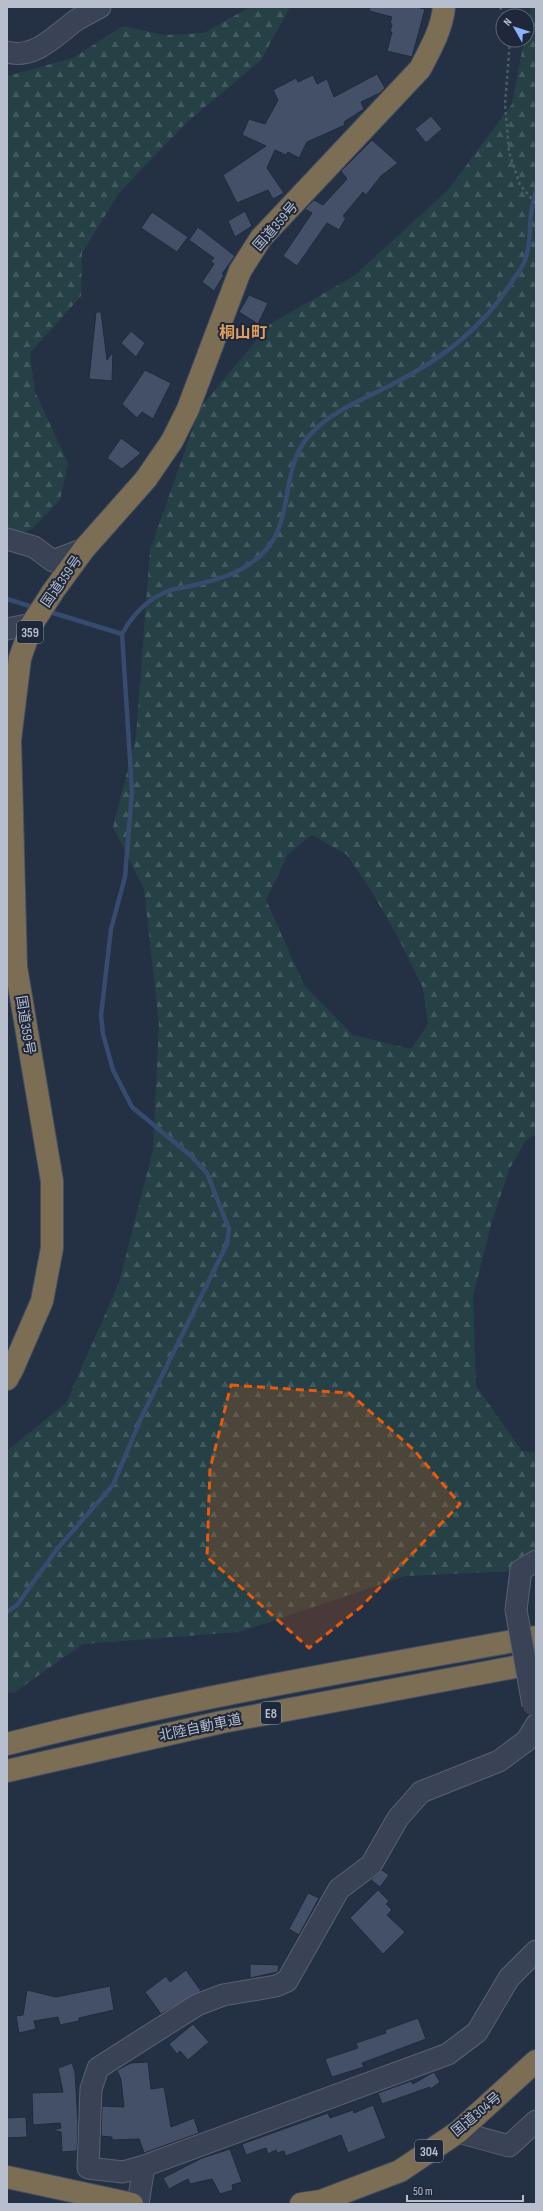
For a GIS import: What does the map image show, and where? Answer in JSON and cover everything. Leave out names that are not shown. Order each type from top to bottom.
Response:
[{"type":"highway","name":"国道359号","points":[[7,1379],[14,1368],[42,1301],[52,1248],[52,1181],[16,967],[10,740],[20,658],[32,624],[54,590],[84,549],[146,479],[172,441],[188,409],[240,271],[261,238],[420,69],[444,18],[444,7]]},
{"type":"highway","name":"北陸自動車道","points":[[7,1744],[125,1715],[215,1696],[536,1637]]},
{"type":"highway","name":"北陸自動車道","points":[[7,1771],[222,1722],[536,1663]]},
{"type":"highway","name":"国道304号","points":[[301,2204],[321,2201],[400,2171],[458,2132],[536,2061]]},
{"type":"highway","points":[[7,2177],[132,2204]]},
{"type":"street","points":[[7,52],[27,52],[44,46],[78,19],[100,7]]},
{"type":"street","points":[[7,539],[34,547],[53,561],[84,549]]},
{"type":"street","points":[[7,629],[32,624]]},
{"type":"street","points":[[536,1561],[521,1570],[516,1610],[535,1717],[526,1741],[499,1760],[421,1792],[398,1818],[371,1865],[339,1889],[287,1981],[276,1986],[223,1995],[197,2005],[98,2068],[91,2089],[88,2168],[123,2172],[144,2166],[448,2054],[477,2032],[509,1978],[536,1951]]},
{"type":"street","points":[[458,2132],[509,2146],[536,2121]]},
{"type":"street","points":[[138,2204],[144,2166]]},
{"type":"path","points":[[509,48],[505,104],[509,152],[520,185],[536,204]]},
{"type":"highlighted area","points":[[231,1385],[349,1393],[413,1449],[460,1504],[361,1607],[309,1648],[207,1557],[210,1469]]},
{"type":"green space","points":[[250,7],[290,7],[261,60],[186,123],[119,193],[82,253],[81,296],[30,353],[35,392],[68,463],[60,500],[32,529],[7,538],[7,76],[73,58],[123,26],[164,35],[204,33]]},
{"type":"green space","points":[[536,7],[536,1135],[526,1140],[509,1170],[492,1221],[473,1296],[476,1386],[522,1451],[536,1453],[536,1570],[405,1576],[239,1632],[83,1644],[15,1692],[7,1693],[7,1451],[66,1403],[119,1283],[153,1150],[159,1024],[144,889],[113,827],[136,738],[150,550],[200,408],[270,324],[354,276],[448,190],[512,104],[522,48],[535,48],[535,8],[531,8]],"holes":[[[312,835],[347,855],[369,887],[399,939],[423,988],[428,1024],[411,1049],[353,1035],[304,985],[266,900],[288,854]]]},
{"type":"building","points":[[370,7],[416,7],[425,9],[412,57],[387,51],[392,32],[390,32],[392,24],[390,23],[392,17],[369,11]]},
{"type":"building","points":[[377,74],[385,88],[380,93],[361,102],[364,109],[344,122],[345,125],[307,142],[299,158],[288,152],[286,155],[275,150],[267,168],[284,193],[273,199],[268,190],[237,203],[223,175],[266,146],[242,135],[249,119],[265,124],[278,100],[273,90],[296,78],[298,82],[313,75],[317,84],[327,79],[334,97]]},
{"type":"building","points":[[431,116],[442,129],[426,143],[415,129]]},
{"type":"building","points":[[372,140],[398,163],[381,176],[366,195],[363,192],[343,216],[346,218],[339,230],[327,223],[297,266],[283,256],[312,213],[305,209],[314,200],[323,205],[347,179],[341,171]]},
{"type":"building","points":[[245,211],[252,226],[235,237],[228,221]]},
{"type":"building","points":[[152,212],[188,237],[177,252],[141,228]]},
{"type":"building","points":[[198,227],[235,256],[222,274],[224,275],[214,291],[202,282],[214,264],[211,261],[214,258],[189,240]]},
{"type":"building","points":[[249,295],[268,303],[258,324],[239,312]]},
{"type":"building","points":[[96,312],[101,312],[107,360],[113,352],[112,381],[89,379]]},
{"type":"building","points":[[131,331],[145,343],[136,357],[121,343]]},
{"type":"building","points":[[145,370],[171,383],[153,419],[142,412],[137,418],[122,404]]},
{"type":"building","points":[[121,438],[141,453],[122,469],[107,458]]},
{"type":"building","points":[[382,1870],[389,1875],[380,1887],[371,1880]]},
{"type":"building","points":[[378,1890],[389,1901],[386,1904],[392,1910],[387,1915],[405,1932],[383,1954],[350,1918]]},
{"type":"building","points":[[308,1893],[319,1898],[299,1935],[289,1929]]},
{"type":"building","points":[[250,1964],[279,1965],[278,1972],[250,1978]]},
{"type":"building","points":[[186,1970],[201,1991],[161,2014],[145,1992],[166,1976],[170,1982]]},
{"type":"building","points":[[110,1986],[114,2010],[79,2018],[79,2021],[60,2025],[58,2017],[34,2021],[36,2029],[19,2033],[16,2016],[23,2015],[27,1990],[56,1997]]},
{"type":"building","points":[[418,2018],[426,2039],[362,2063],[364,2067],[332,2077],[325,2059],[358,2048],[356,2043],[386,2033],[385,2030]]},
{"type":"building","points":[[193,2024],[209,2042],[188,2060],[180,2051],[177,2054],[169,2044]]},
{"type":"building","points":[[148,2062],[151,2089],[164,2087],[171,2127],[194,2118],[199,2133],[144,2153],[139,2139],[112,2140],[112,2137],[101,2136],[102,2106],[124,2107],[121,2080],[117,2070],[131,2063]]},
{"type":"building","points":[[72,2063],[75,2072],[78,2124],[77,2151],[62,2152],[61,2132],[56,2131],[56,2129],[61,2128],[60,2123],[33,2125],[32,2093],[63,2092],[58,2068]]},
{"type":"building","points":[[434,2072],[440,2082],[431,2089],[430,2087],[382,2104],[378,2093],[411,2081],[413,2084]]},
{"type":"building","points":[[373,2105],[386,2138],[348,2153],[341,2135],[286,2156],[284,2151],[277,2153],[276,2150],[268,2154],[266,2148],[246,2155],[242,2144],[328,2113],[330,2118],[353,2110],[354,2113]]},
{"type":"building","points":[[26,2117],[27,2137],[7,2138],[7,2118]]},
{"type":"building","points":[[230,2149],[242,2182],[232,2185],[233,2190],[220,2194],[212,2179],[190,2184],[188,2179],[169,2189],[163,2178],[202,2158]]},
{"type":"waterway","points":[[7,1612],[17,1605],[57,1549],[113,1485],[142,1416],[227,1244],[229,1229],[207,1173],[191,1156],[132,1107],[113,1070],[103,1034],[101,1015],[111,929],[125,877],[132,791],[122,634],[140,609],[159,595],[172,590],[227,576],[236,572],[260,556],[271,543],[279,529],[293,465],[299,450],[316,428],[326,420],[358,401],[391,385],[426,365],[460,341],[489,312],[502,297],[524,263],[528,247],[531,216],[536,189]]},
{"type":"waterway","points":[[7,599],[36,608]]},
{"type":"waterway","points":[[47,611],[122,634]]},
{"type":"district","name":"桐山町","points":[[243,332]]}]
